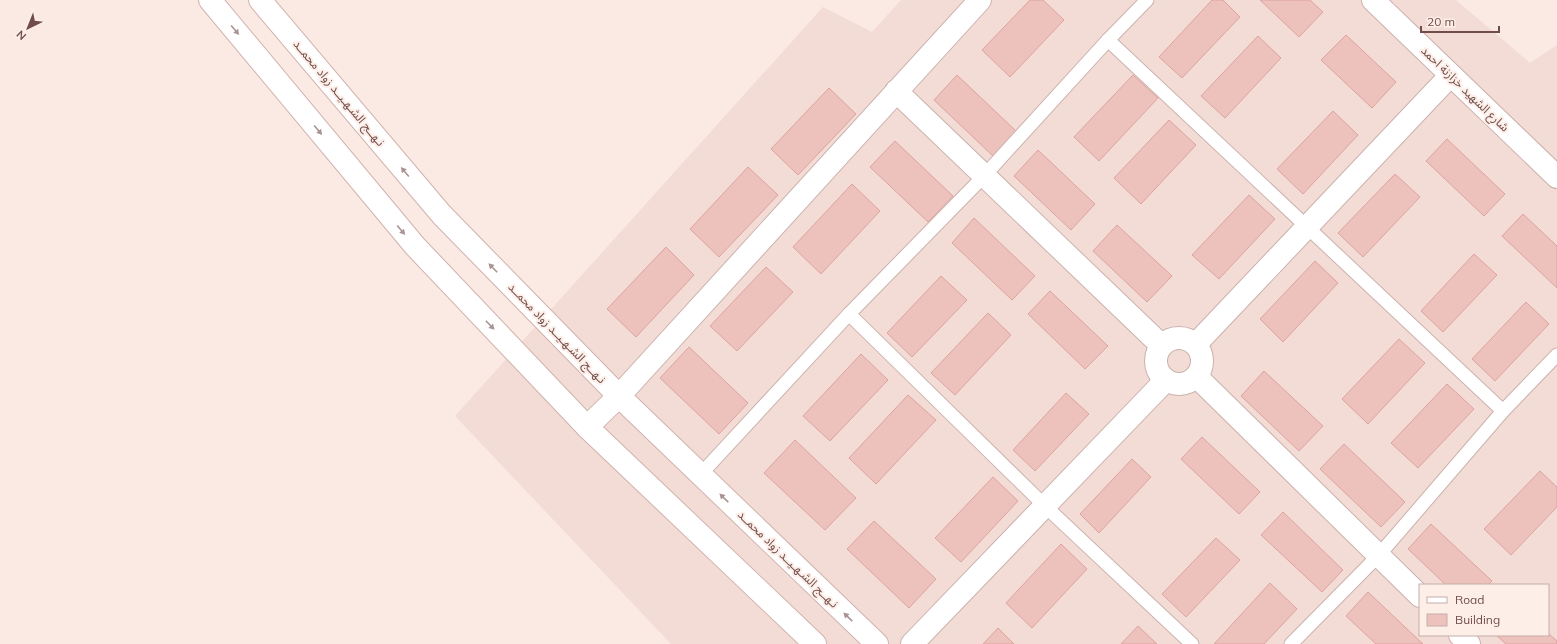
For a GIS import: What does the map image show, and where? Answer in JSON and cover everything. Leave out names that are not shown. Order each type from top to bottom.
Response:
[{"type":"street","points":[[210,0],[415,246],[587,426],[815,644]]},
{"type":"street","name":"نـهــج الشـهـيــد زواد محمــد","points":[[260,0],[442,215],[618,396],[876,644]]},
{"type":"street","points":[[587,426],[618,396],[980,0]]},
{"type":"street","name":"شارع الشهيد خزازنة احمد","points":[[1373,0],[1450,76],[1557,177]]},
{"type":"street","points":[[1196,344],[1450,76]]},
{"type":"street","points":[[896,91],[1161,345]]},
{"type":"street","points":[[1178,337],[1196,344],[1203,361],[1196,377],[1182,384],[1166,380],[1158,370],[1156,357],[1161,345],[1178,337]]},
{"type":"street","points":[[1196,377],[1419,595]]},
{"type":"street","points":[[912,644],[1166,380]]},
{"type":"street","points":[[1461,636],[1470,644]]},
{"type":"lane","points":[[700,475],[849,314],[984,176],[1108,40],[1147,0]]},
{"type":"lane","points":[[1108,40],[1503,411]]},
{"type":"lane","points":[[849,314],[1045,506],[1192,644]]},
{"type":"lane","points":[[1291,644],[1379,555],[1503,411],[1557,355]]},
{"type":"shaded area","points":[[901,0],[1456,0],[1530,63],[1557,45],[1557,644],[671,644],[455,416],[823,7],[872,32]]},
{"type":"building","points":[[1030,0],[1043,0],[1064,20],[1010,77],[982,50]]},
{"type":"building","points":[[1212,0],[1223,0],[1240,17],[1182,78],[1159,57]]},
{"type":"building","points":[[1260,0],[1310,0],[1323,12],[1299,37]]},
{"type":"building","points":[[1346,35],[1396,82],[1372,108],[1321,60]]},
{"type":"building","points":[[1258,36],[1281,58],[1225,118],[1201,96]]},
{"type":"building","points":[[957,75],[1016,131],[993,156],[934,100]]},
{"type":"building","points":[[1133,75],[1158,98],[1099,161],[1074,137]]},
{"type":"building","points":[[829,88],[856,114],[798,175],[771,149]]},
{"type":"building","points":[[1333,111],[1358,135],[1303,194],[1277,169]]},
{"type":"building","points":[[1169,120],[1196,145],[1141,204],[1114,178]]},
{"type":"building","points":[[1447,139],[1505,194],[1484,216],[1426,161]]},
{"type":"building","points":[[895,141],[953,196],[928,222],[870,167]]},
{"type":"building","points":[[1038,150],[1095,204],[1071,230],[1014,176]]},
{"type":"building","points":[[748,167],[778,195],[719,257],[690,229]]},
{"type":"building","points":[[1395,174],[1420,197],[1363,257],[1338,233]]},
{"type":"building","points":[[852,184],[880,211],[821,274],[793,247]]},
{"type":"building","points":[[1249,195],[1275,219],[1219,279],[1192,255]]},
{"type":"building","points":[[1523,214],[1557,246],[1557,288],[1502,236]]},
{"type":"building","points":[[974,218],[1035,276],[1012,300],[952,243]]},
{"type":"building","points":[[1117,225],[1172,276],[1147,302],[1093,251]]},
{"type":"building","points":[[666,247],[694,275],[636,337],[607,309]]},
{"type":"building","points":[[1474,254],[1497,275],[1443,332],[1421,311]]},
{"type":"building","points":[[1315,261],[1338,283],[1283,342],[1260,319]]},
{"type":"building","points":[[766,267],[793,292],[737,351],[710,326]]},
{"type":"building","points":[[941,276],[967,300],[912,357],[887,333]]},
{"type":"building","points":[[1050,291],[1108,346],[1085,369],[1028,314]]},
{"type":"building","points":[[1526,302],[1549,324],[1495,381],[1472,359]]},
{"type":"building","points":[[988,313],[1011,335],[955,395],[931,373]]},
{"type":"building","points":[[1399,339],[1425,363],[1368,424],[1342,399]]},
{"type":"building","points":[[689,347],[748,403],[719,434],[660,378]]},
{"type":"building","points":[[861,354],[888,380],[830,441],[803,416]]},
{"type":"building","points":[[1264,371],[1323,426],[1299,451],[1241,396]]},
{"type":"building","points":[[1447,384],[1474,409],[1418,468],[1391,443]]},
{"type":"building","points":[[1066,393],[1089,414],[1035,471],[1013,450]]},
{"type":"building","points":[[908,395],[936,420],[876,484],[849,458]]},
{"type":"building","points":[[1202,437],[1260,492],[1239,514],[1181,459]]},
{"type":"building","points":[[795,440],[856,498],[825,530],[764,473]]},
{"type":"building","points":[[1344,444],[1405,502],[1381,527],[1320,469]]},
{"type":"building","points":[[1132,459],[1151,477],[1099,533],[1080,514]]},
{"type":"building","points":[[1540,471],[1557,487],[1557,507],[1511,555],[1484,529]]},
{"type":"building","points":[[993,477],[1018,501],[961,562],[935,538]]},
{"type":"building","points":[[1283,512],[1343,570],[1322,592],[1261,535]]},
{"type":"building","points":[[874,521],[936,579],[909,608],[847,549]]},
{"type":"building","points":[[1431,524],[1492,581],[1489,584],[1445,584],[1408,549]]},
{"type":"building","points":[[1216,538],[1240,560],[1186,617],[1162,594]]},
{"type":"building","points":[[1061,544],[1087,569],[1032,628],[1006,603]]},
{"type":"building","points":[[1270,583],[1297,609],[1264,644],[1214,644]]},
{"type":"building","points":[[1368,592],[1423,644],[1376,644],[1346,616]]},
{"type":"building","points":[[1138,626],[1157,644],[1121,644]]},
{"type":"building","points":[[998,628],[1014,644],[983,644]]},
{"type":"building","points":[[1549,634],[1557,641],[1557,644],[1506,644],[1497,636],[1549,636]]}]
